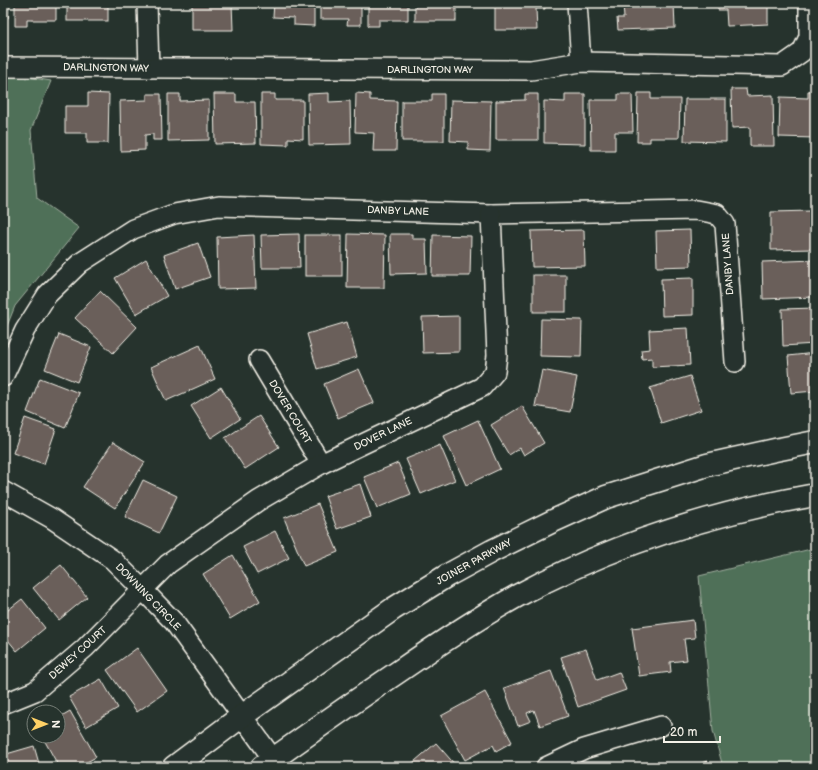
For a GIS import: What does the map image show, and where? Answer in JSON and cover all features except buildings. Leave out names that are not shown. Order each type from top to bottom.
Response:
[{"type":"main road","name":"JOINER PARKWAY","points":[[174,767],[242,716],[393,609],[448,575],[492,551],[606,497],[687,471],[740,457],[815,442]]},
{"type":"main road","points":[[268,763],[321,724],[472,622],[518,596],[579,566],[675,529],[784,500],[815,495]]},
{"type":"street","points":[[147,3],[149,68]]},
{"type":"street","points":[[577,3],[581,62]]},
{"type":"street","name":"DARLINGTON WAY","points":[[3,67],[531,70],[581,62],[782,66],[802,52],[809,37],[809,3]]},
{"type":"street","name":"DANBY LANE","points":[[3,376],[25,330],[47,295],[80,263],[133,229],[174,214],[219,206],[491,214],[696,210],[717,214],[725,224],[735,362]]},
{"type":"street","name":"DOVER LANE","points":[[143,590],[168,564],[258,501],[321,464],[482,387],[495,372],[497,356],[491,214]]},
{"type":"street","name":"DOVER COURT","points":[[259,360],[321,464]]},
{"type":"street","name":"DOWNING CIRCLE","points":[[3,491],[51,518],[113,560],[143,590],[174,622],[242,716],[268,763]]},
{"type":"street","name":"DEWEY COURT","points":[[3,704],[35,691],[85,648],[143,590]]},
{"type":"street","points":[[546,767],[584,749],[661,726]]},
{"type":"green space","points":[[3,73],[51,81],[31,130],[37,198],[79,228],[15,306],[3,336]]},
{"type":"green space","points":[[815,548],[815,767],[723,767],[713,731],[699,576]]}]
